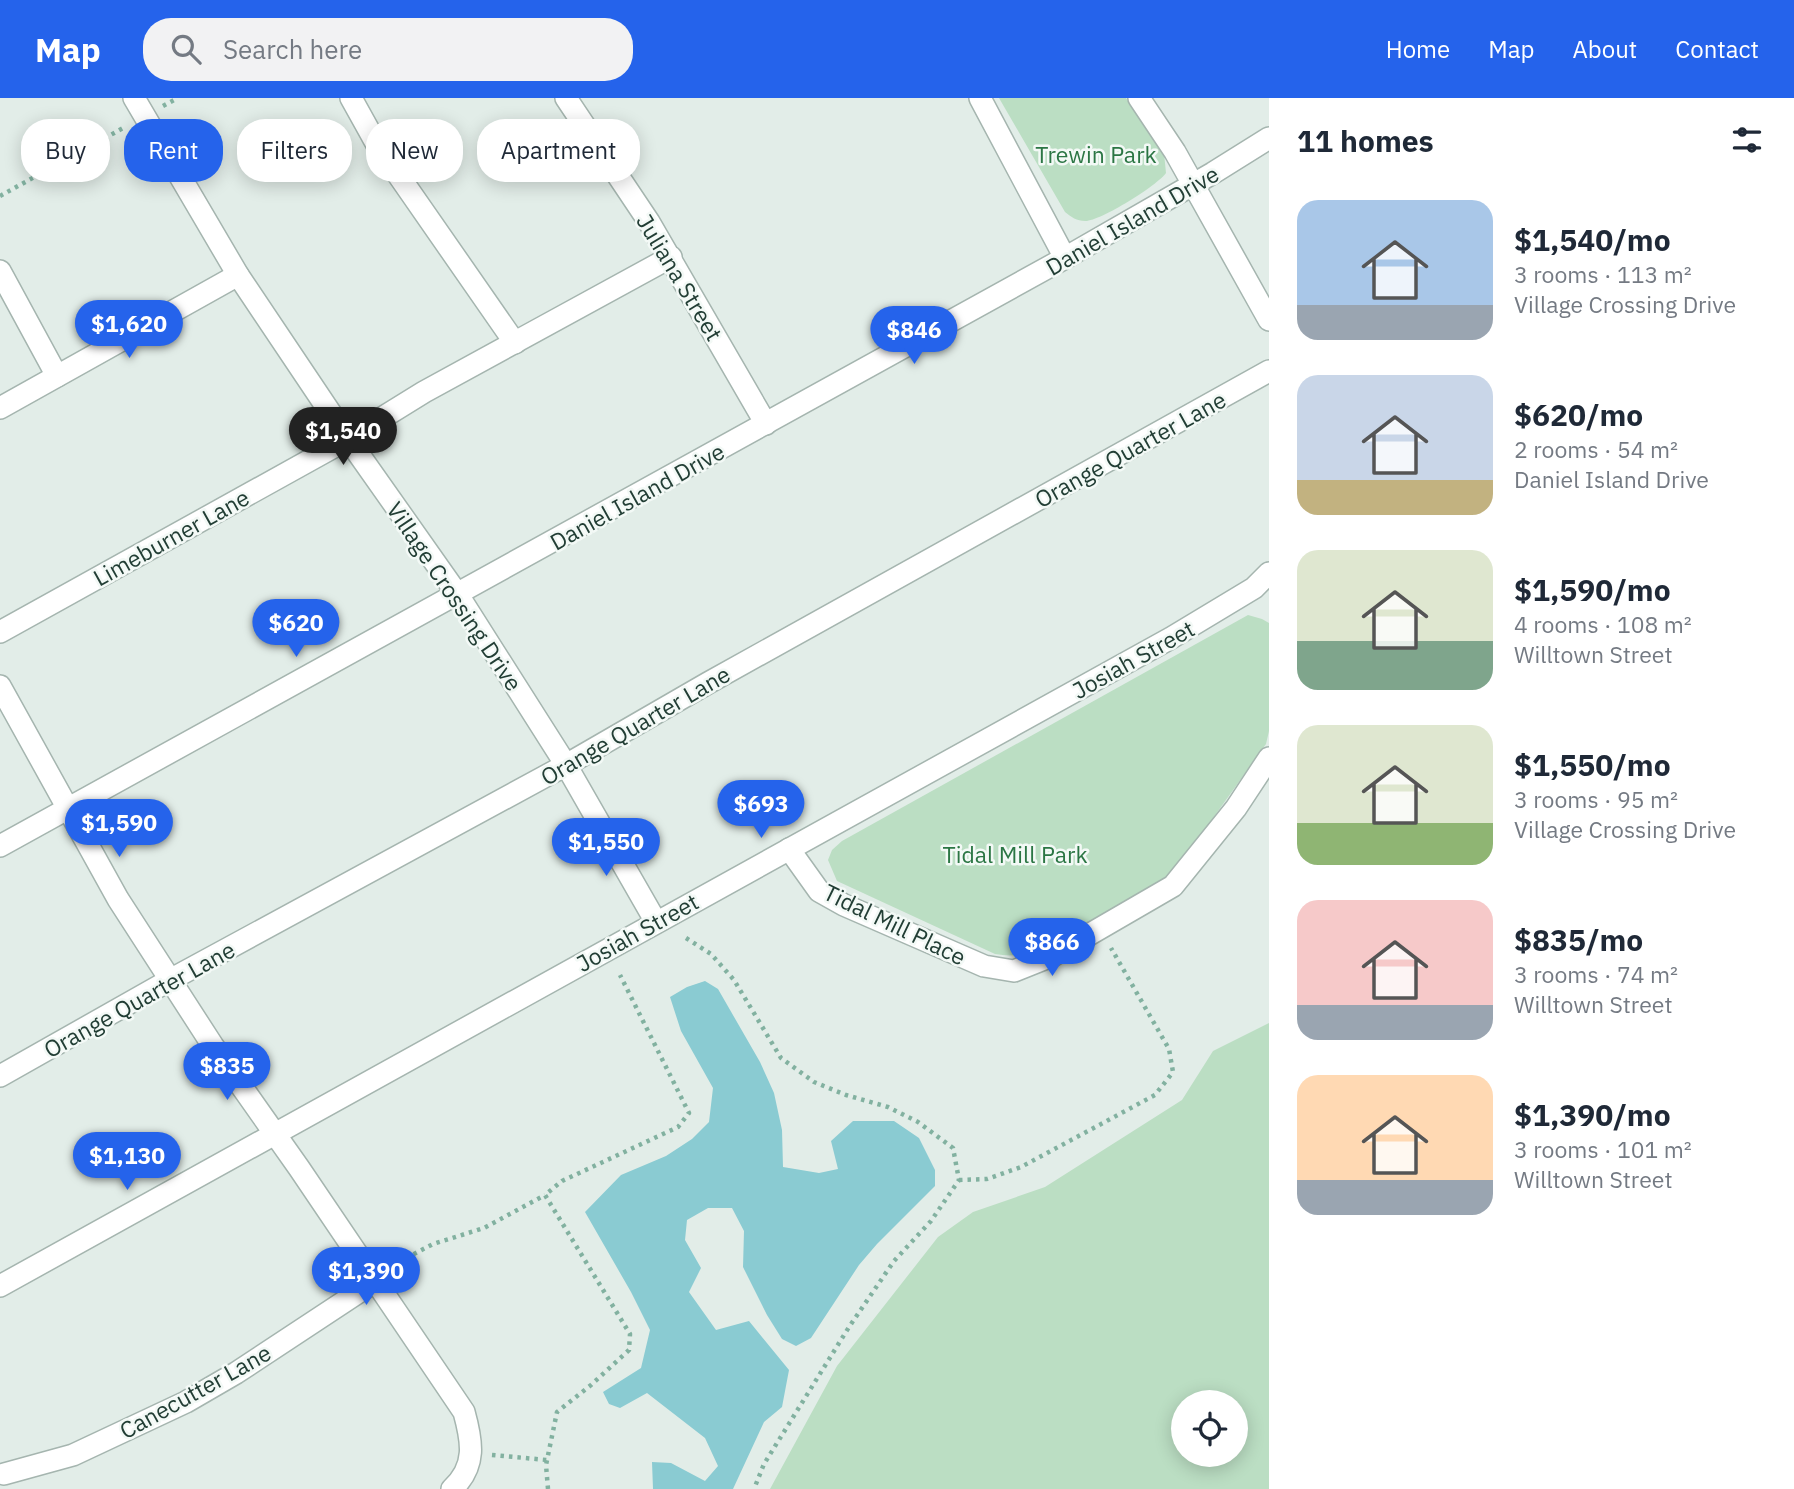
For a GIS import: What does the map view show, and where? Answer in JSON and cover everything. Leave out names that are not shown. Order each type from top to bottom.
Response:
[{"type":"street","points":[[351,98],[376,143],[515,343]]},
{"type":"street","name":"Juliana Street","points":[[566,98],[671,257],[766,424]]},
{"type":"street","points":[[980,98],[1065,258]]},
{"type":"street","points":[[1139,98],[1175,152],[1269,320]]},
{"type":"street","name":"Village Crossing Drive","points":[[139,107],[238,275],[348,439],[458,595],[566,765],[656,922]]},
{"type":"street","name":"Daniel Island Drive","points":[[0,846],[1065,258],[1269,138]]},
{"type":"street","name":"Limeburner Lane","points":[[0,632],[348,439],[424,392],[671,257]]},
{"type":"street","points":[[0,271],[57,376]]},
{"type":"street","points":[[0,408],[238,275]]},
{"type":"street","name":"Orange Quarter Lane","points":[[0,1076],[170,980],[566,765],[1269,371]]},
{"type":"street","name":"Josiah Street","points":[[0,1286],[1171,638],[1245,594],[1266,586]]},
{"type":"street","points":[[0,686],[118,899],[170,980],[464,1412],[472,1441],[469,1465],[452,1489]]},
{"type":"street","name":"Tidal Mill Place","points":[[789,849],[819,891],[844,905],[984,966],[1014,971],[1054,955],[1173,886],[1236,808],[1269,758]]},
{"type":"street","name":"Canecutter Lane","points":[[4,1476],[73,1455],[186,1402],[236,1373],[374,1282]]},
{"type":"path","points":[[0,196],[139,107],[178,98]]},
{"type":"path","points":[[959,1180],[987,1179],[1021,1167],[1155,1095],[1173,1072],[1169,1049],[1100,929]]},
{"type":"path","points":[[686,938],[711,954],[734,980],[781,1058],[814,1082],[887,1107],[918,1122],[953,1148],[959,1180],[931,1221],[894,1261],[849,1326],[764,1464],[754,1489]]},
{"type":"path","points":[[374,1282],[393,1264],[433,1244],[484,1228],[545,1195],[562,1181],[678,1127],[689,1113],[620,975]]},
{"type":"path","points":[[545,1195],[630,1335],[629,1350],[557,1412],[547,1461],[548,1489]]},
{"type":"path","points":[[470,1453],[547,1461]]},
{"type":"green space","name":"Trewin Park","points":[[999,98],[1126,98],[1164,153],[1166,173],[1141,194],[1102,216],[1085,221],[1074,218],[1065,212]]},
{"type":"green space","name":"Tidal Mill Park","points":[[1248,615],[1269,623],[1269,731],[1266,744],[1173,874],[1040,949],[1012,955],[995,954],[837,881],[828,860],[832,850],[842,841]]},
{"type":"green space","points":[[1269,1023],[1269,1489],[770,1489],[837,1366],[938,1237],[973,1212],[1045,1187],[1182,1100],[1213,1051]]},
{"type":"water","points":[[705,981],[718,989],[760,1062],[774,1093],[782,1130],[783,1167],[819,1173],[838,1169],[831,1141],[853,1121],[894,1121],[919,1138],[935,1170],[935,1186],[859,1265],[811,1338],[796,1346],[782,1339],[743,1267],[744,1231],[732,1208],[708,1208],[687,1220],[685,1240],[701,1268],[689,1292],[716,1330],[749,1321],[789,1370],[782,1407],[764,1422],[733,1489],[653,1489],[652,1462],[671,1463],[705,1481],[718,1466],[705,1438],[647,1393],[620,1408],[609,1404],[603,1392],[641,1368],[650,1330],[585,1212],[621,1175],[666,1156],[692,1139],[709,1122],[713,1088],[681,1031],[670,997]]}]
